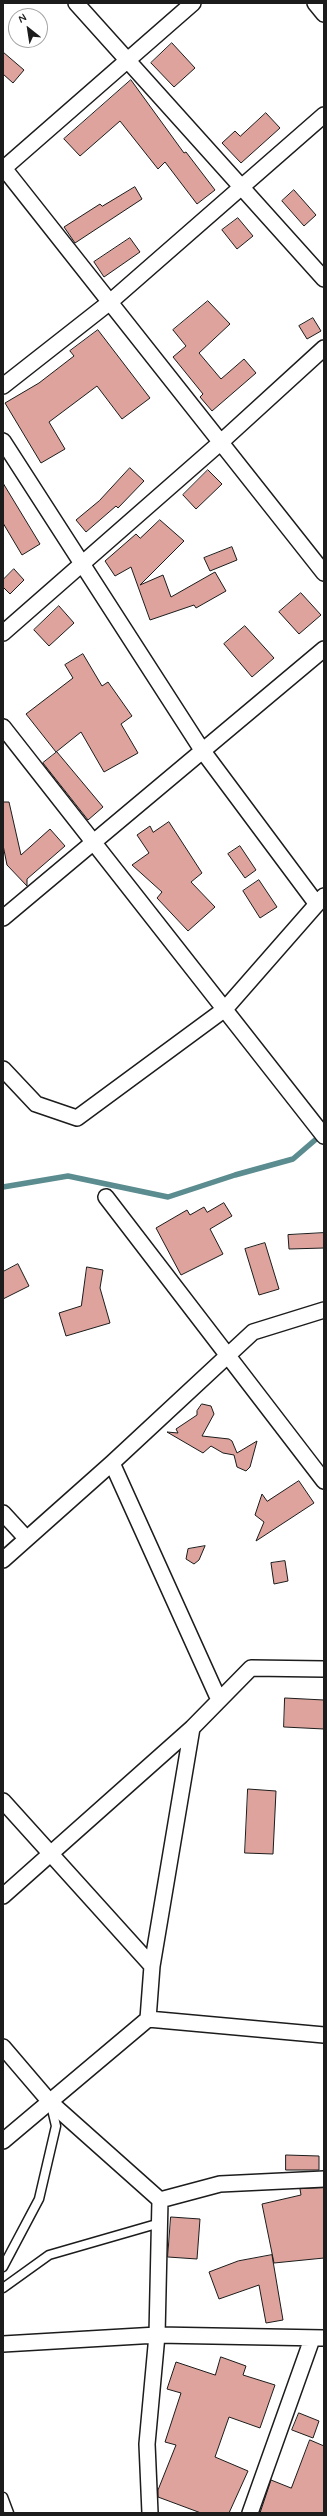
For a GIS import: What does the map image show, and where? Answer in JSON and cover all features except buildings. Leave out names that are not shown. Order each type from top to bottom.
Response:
[{"type":"street","points":[[76,3],[324,279]]},
{"type":"street","points":[[193,3],[3,168],[324,573]]},
{"type":"street","points":[[314,3],[324,14]]},
{"type":"street","points":[[3,386],[110,302],[324,115]]},
{"type":"street","points":[[3,633],[221,442],[324,348]]},
{"type":"street","points":[[3,441],[83,562],[202,750],[320,900],[225,1009],[77,1118],[36,1104],[3,1069]]},
{"type":"street","points":[[3,918],[324,649]]},
{"type":"street","points":[[3,727],[321,1131]]},
{"type":"street","points":[[106,1197],[324,1481]]},
{"type":"street","points":[[3,1560],[112,1463],[229,1356],[253,1332],[324,1310]]},
{"type":"street","points":[[112,1463],[219,1700]]},
{"type":"street","points":[[3,1513],[26,1538]]},
{"type":"street","points":[[3,1896],[192,1728],[251,1668],[324,1669]]},
{"type":"street","points":[[3,2141],[148,2019],[152,1966],[192,1728]]},
{"type":"street","points":[[3,1802],[51,1852],[152,1966]]},
{"type":"street","points":[[148,2019],[324,2035]]},
{"type":"street","points":[[3,2047],[50,2102],[160,2200],[157,2335],[147,2444],[150,2513]]},
{"type":"street","points":[[160,2200],[220,2184],[324,2179]]},
{"type":"street","points":[[3,2344],[157,2335],[318,2338],[250,2513]]},
{"type":"lane","points":[[3,2267],[39,2199],[56,2126],[50,2102]]},
{"type":"lane","points":[[3,2288],[49,2255],[160,2223]]},
{"type":"lane","points":[[3,2497],[8,2513]]},
{"type":"waterway","points":[[3,1187],[68,1176],[168,1197],[235,1175],[293,1159],[322,1134]]}]
